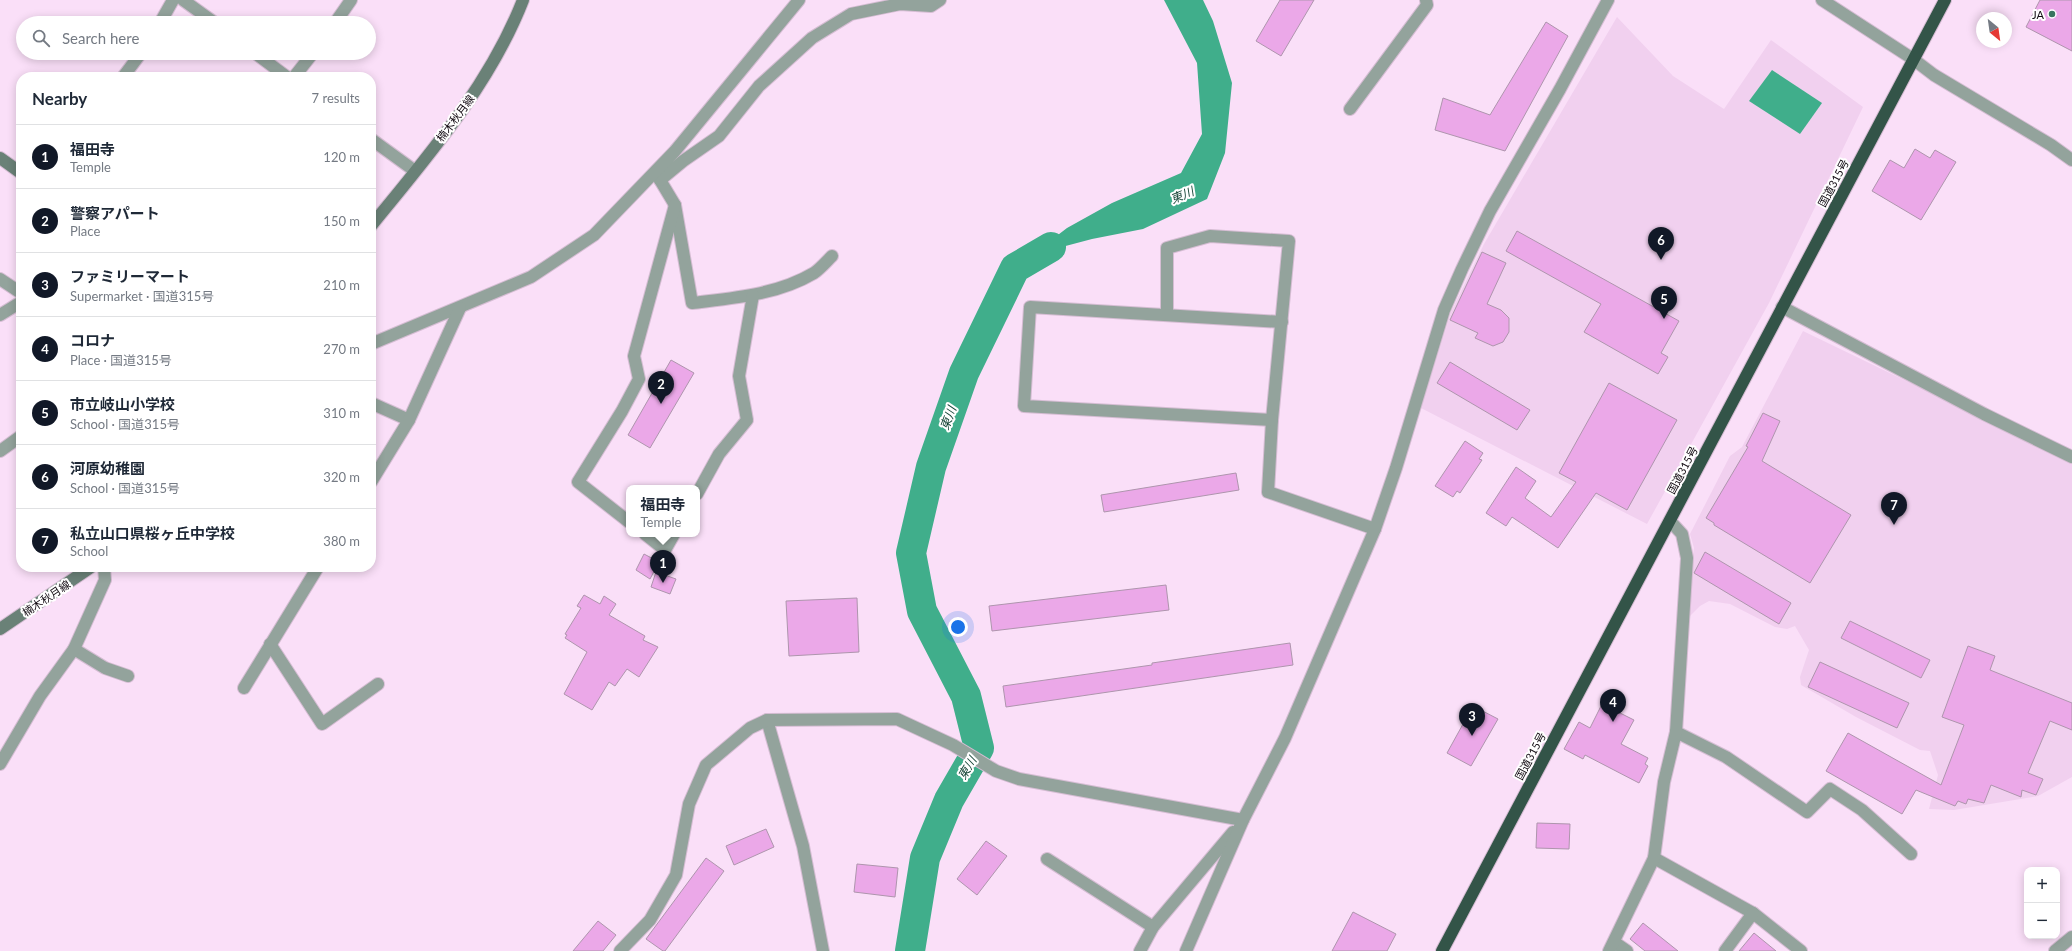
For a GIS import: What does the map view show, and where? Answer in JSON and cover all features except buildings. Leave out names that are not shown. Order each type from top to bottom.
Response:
[{"type":"highway","name":"国道315号","points":[[1442,951],[1945,0]]},
{"type":"street","points":[[164,16],[173,0]]},
{"type":"street","points":[[183,0],[205,16]]},
{"type":"street","points":[[340,16],[351,0]]},
{"type":"street","name":"楠木秋月線","points":[[376,220],[415,172],[483,80],[515,20],[523,0]]},
{"type":"street","points":[[376,342],[531,277],[594,235],[659,175],[799,0]]},
{"type":"street","points":[[659,175],[719,136],[759,86],[812,38],[851,14],[900,4],[931,6],[940,0]]},
{"type":"street","points":[[1350,109],[1426,5],[1426,0]]},
{"type":"street","points":[[1186,951],[1243,820],[1285,738],[1375,529],[1396,468],[1444,310],[1462,269],[1490,211],[1560,89],[1608,0]]},
{"type":"street","points":[[1822,0],[1913,59],[1934,75],[2050,145],[2072,160]]},
{"type":"street","points":[[127,72],[136,60]]},
{"type":"street","points":[[265,60],[281,72]]},
{"type":"street","points":[[298,72],[307,60]]},
{"type":"street","points":[[376,143],[415,172]]},
{"type":"street","points":[[0,158],[16,169]]},
{"type":"street","points":[[659,175],[675,205],[692,303],[753,295],[787,286],[815,273],[832,256]]},
{"type":"street","points":[[626,520],[578,482],[622,411],[639,379],[634,356],[675,205]]},
{"type":"street","points":[[1166,315],[1167,248],[1210,236],[1289,241],[1272,420],[1268,492],[1375,529]]},
{"type":"street","points":[[0,279],[16,290]]},
{"type":"street","points":[[700,489],[719,454],[747,420],[739,376],[753,295]]},
{"type":"street","points":[[0,315],[16,305]]},
{"type":"street","points":[[1272,420],[1024,406],[1030,307],[1282,322]]},
{"type":"street","points":[[1782,307],[1978,410],[2072,457]]},
{"type":"street","points":[[376,474],[409,420],[460,308]]},
{"type":"street","points":[[376,405],[409,420]]},
{"type":"street","points":[[0,451],[16,440]]},
{"type":"street","points":[[1627,951],[1612,946],[1654,858],[1664,782],[1676,732],[1687,558],[1682,534],[1670,521]]},
{"type":"street","points":[[649,537],[666,550],[672,537]]},
{"type":"street","name":"楠木秋月線","points":[[0,629],[85,572]]},
{"type":"street","points":[[0,764],[40,696],[74,649],[105,580],[104,572]]},
{"type":"street","points":[[244,688],[315,572]]},
{"type":"street","points":[[270,644],[322,724],[378,684]]},
{"type":"street","points":[[74,649],[105,668],[128,676]]},
{"type":"street","points":[[620,951],[650,920],[676,875],[689,804],[706,765],[750,728],[767,720],[897,719],[953,745],[996,771],[1019,779],[1243,820]]},
{"type":"street","points":[[767,720],[803,846],[823,941],[823,951]]},
{"type":"street","points":[[1676,732],[1726,756],[1807,812],[1830,789],[1862,810],[1911,854]]},
{"type":"street","points":[[1140,951],[1154,927],[1243,820]]},
{"type":"street","points":[[1654,858],[1753,913],[1801,951]]},
{"type":"street","points":[[1047,859],[1154,927]]},
{"type":"street","points":[[1725,951],[1753,913]]},
{"type":"street","points":[[2055,951],[2072,937]]},
{"type":"shaded area","points":[[1617,17],[1673,76],[1724,109],[1771,40],[1863,107],[1769,303],[1647,524],[1421,408],[1451,312],[1484,244]]},
{"type":"shaded area","points":[[1803,331],[2072,461],[2072,777],[2038,796],[1954,810],[1929,809],[1938,775],[1930,751],[1920,750],[1856,717],[1801,685],[1800,677],[1809,650],[1795,626],[1787,629],[1775,627],[1730,604],[1709,601],[1700,606],[1682,624],[1694,548],[1690,534],[1730,456],[1742,447]]},
{"type":"water","points":[[1164,0],[1203,0],[1213,21],[1232,83],[1225,153],[1207,199],[1143,229],[1092,239],[1058,248],[1015,268],[1067,228],[1112,203],[1181,173],[1202,134],[1197,63]]},
{"type":"water","points":[[1772,70],[1822,103],[1800,134],[1749,101]]},
{"type":"waterway","name":"東川","points":[[910,951],[925,858],[949,800],[979,748],[966,696],[922,611],[911,553],[931,467],[964,373],[1015,268],[1051,247]]},
{"type":"place","name":"JA","points":[[2052,14]]},
{"type":"place","name":"河原幼稚園","points":[[1661,260]]},
{"type":"place","name":"市立岐山小学校","points":[[1664,319]]},
{"type":"place","name":"警察アパート","points":[[661,404]]},
{"type":"place","name":"私立山口県桜ヶ丘中学校","points":[[1894,525]]},
{"type":"place","name":"福田寺","points":[[663,583]]},
{"type":"place","name":"コロナ","points":[[1613,722]]},
{"type":"place","name":"ファミリーマート","points":[[1472,736]]}]
